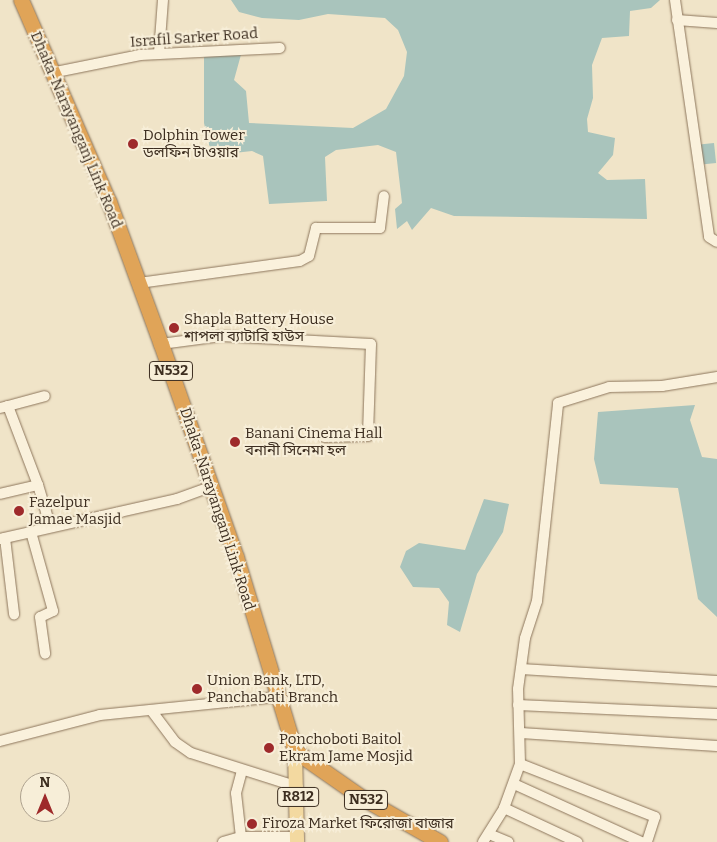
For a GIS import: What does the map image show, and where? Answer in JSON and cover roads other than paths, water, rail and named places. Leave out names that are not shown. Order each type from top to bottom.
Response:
[{"type":"highway","name":"Dhaka-Narayanganj Link Road","points":[[21,0],[139,283],[212,486],[276,697],[296,751]]},
{"type":"highway","name":"N532","points":[[296,751],[361,797],[440,842]]},
{"type":"main road","name":"R812","points":[[296,751],[298,787],[297,840]]},
{"type":"street","points":[[159,53],[163,0]]},
{"type":"street","points":[[675,0],[676,20],[709,236],[717,242]]},
{"type":"street","points":[[676,20],[717,23]]},
{"type":"street","name":"Israfil Sarker Road","points":[[51,73],[159,53],[280,48]]},
{"type":"street","points":[[139,283],[300,261],[310,256],[316,228],[380,228],[384,196]]},
{"type":"street","points":[[161,344],[221,336],[371,344],[368,436],[324,437]]},
{"type":"street","points":[[508,842],[486,838],[504,808],[520,764],[522,733],[518,705],[520,669],[537,601],[558,403],[609,387],[662,386],[717,377]]},
{"type":"street","points":[[45,396],[4,407],[38,484],[50,525]]},
{"type":"street","points":[[0,494],[38,484]]},
{"type":"street","points":[[14,614],[2,539],[50,525],[177,499],[212,486]]},
{"type":"street","points":[[31,532],[53,611],[40,617],[45,654]]},
{"type":"street","points":[[520,669],[717,681]]},
{"type":"street","points":[[0,742],[90,716],[276,697]]},
{"type":"street","points":[[518,705],[717,714]]},
{"type":"street","points":[[151,710],[175,742],[191,754],[298,787]]},
{"type":"street","points":[[522,733],[717,746]]},
{"type":"street","points":[[520,764],[655,817],[648,842]]},
{"type":"street","points":[[241,837],[236,793],[242,771]]},
{"type":"street","points":[[514,784],[641,842]]},
{"type":"street","points":[[504,808],[577,842]]},
{"type":"street","points":[[224,842],[241,837],[297,840]]},
{"type":"water","points":[[231,0],[660,0],[651,8],[630,11],[629,36],[602,38],[592,65],[593,98],[587,119],[588,132],[615,138],[613,155],[598,173],[607,180],[645,179],[647,219],[454,216],[431,208],[412,230],[407,221],[397,229],[395,209],[402,203],[396,152],[378,145],[336,150],[325,157],[327,201],[269,204],[263,156],[252,151],[216,155],[209,145],[204,123],[204,54],[242,51],[234,80],[246,91],[249,123],[353,128],[386,109],[404,76],[407,52],[398,30],[385,18],[328,14],[299,20],[262,18],[239,12]]},
{"type":"water","points":[[714,143],[716,163],[699,165],[697,145]]},
{"type":"water","points":[[695,405],[690,420],[702,457],[717,459],[717,617],[698,599],[678,488],[600,484],[594,459],[598,412]]},
{"type":"water","points":[[484,499],[509,504],[503,532],[477,574],[460,632],[447,625],[449,602],[439,588],[413,587],[400,567],[406,551],[419,543],[465,550]]},
{"type":"place","name":"Dolphin Tower ডলফিন টাওয়ার","points":[[133,144]]},
{"type":"place","name":"Shapla Battery House শাপলা ব্যাটারি হাউস","points":[[174,328]]},
{"type":"place","name":"Banani Cinema Hall বনানী সিনেমা হল","points":[[235,442]]},
{"type":"place","name":"Fazelpur Jamae Masjid","points":[[19,511]]},
{"type":"place","name":"Union Bank, LTD, Panchabati Branch","points":[[197,689]]},
{"type":"place","name":"Ponchoboti Baitol Ekram Jame Mosjid","points":[[269,748]]},
{"type":"place","name":"Firoza Market ফিরোজা বাজার","points":[[252,824]]}]
